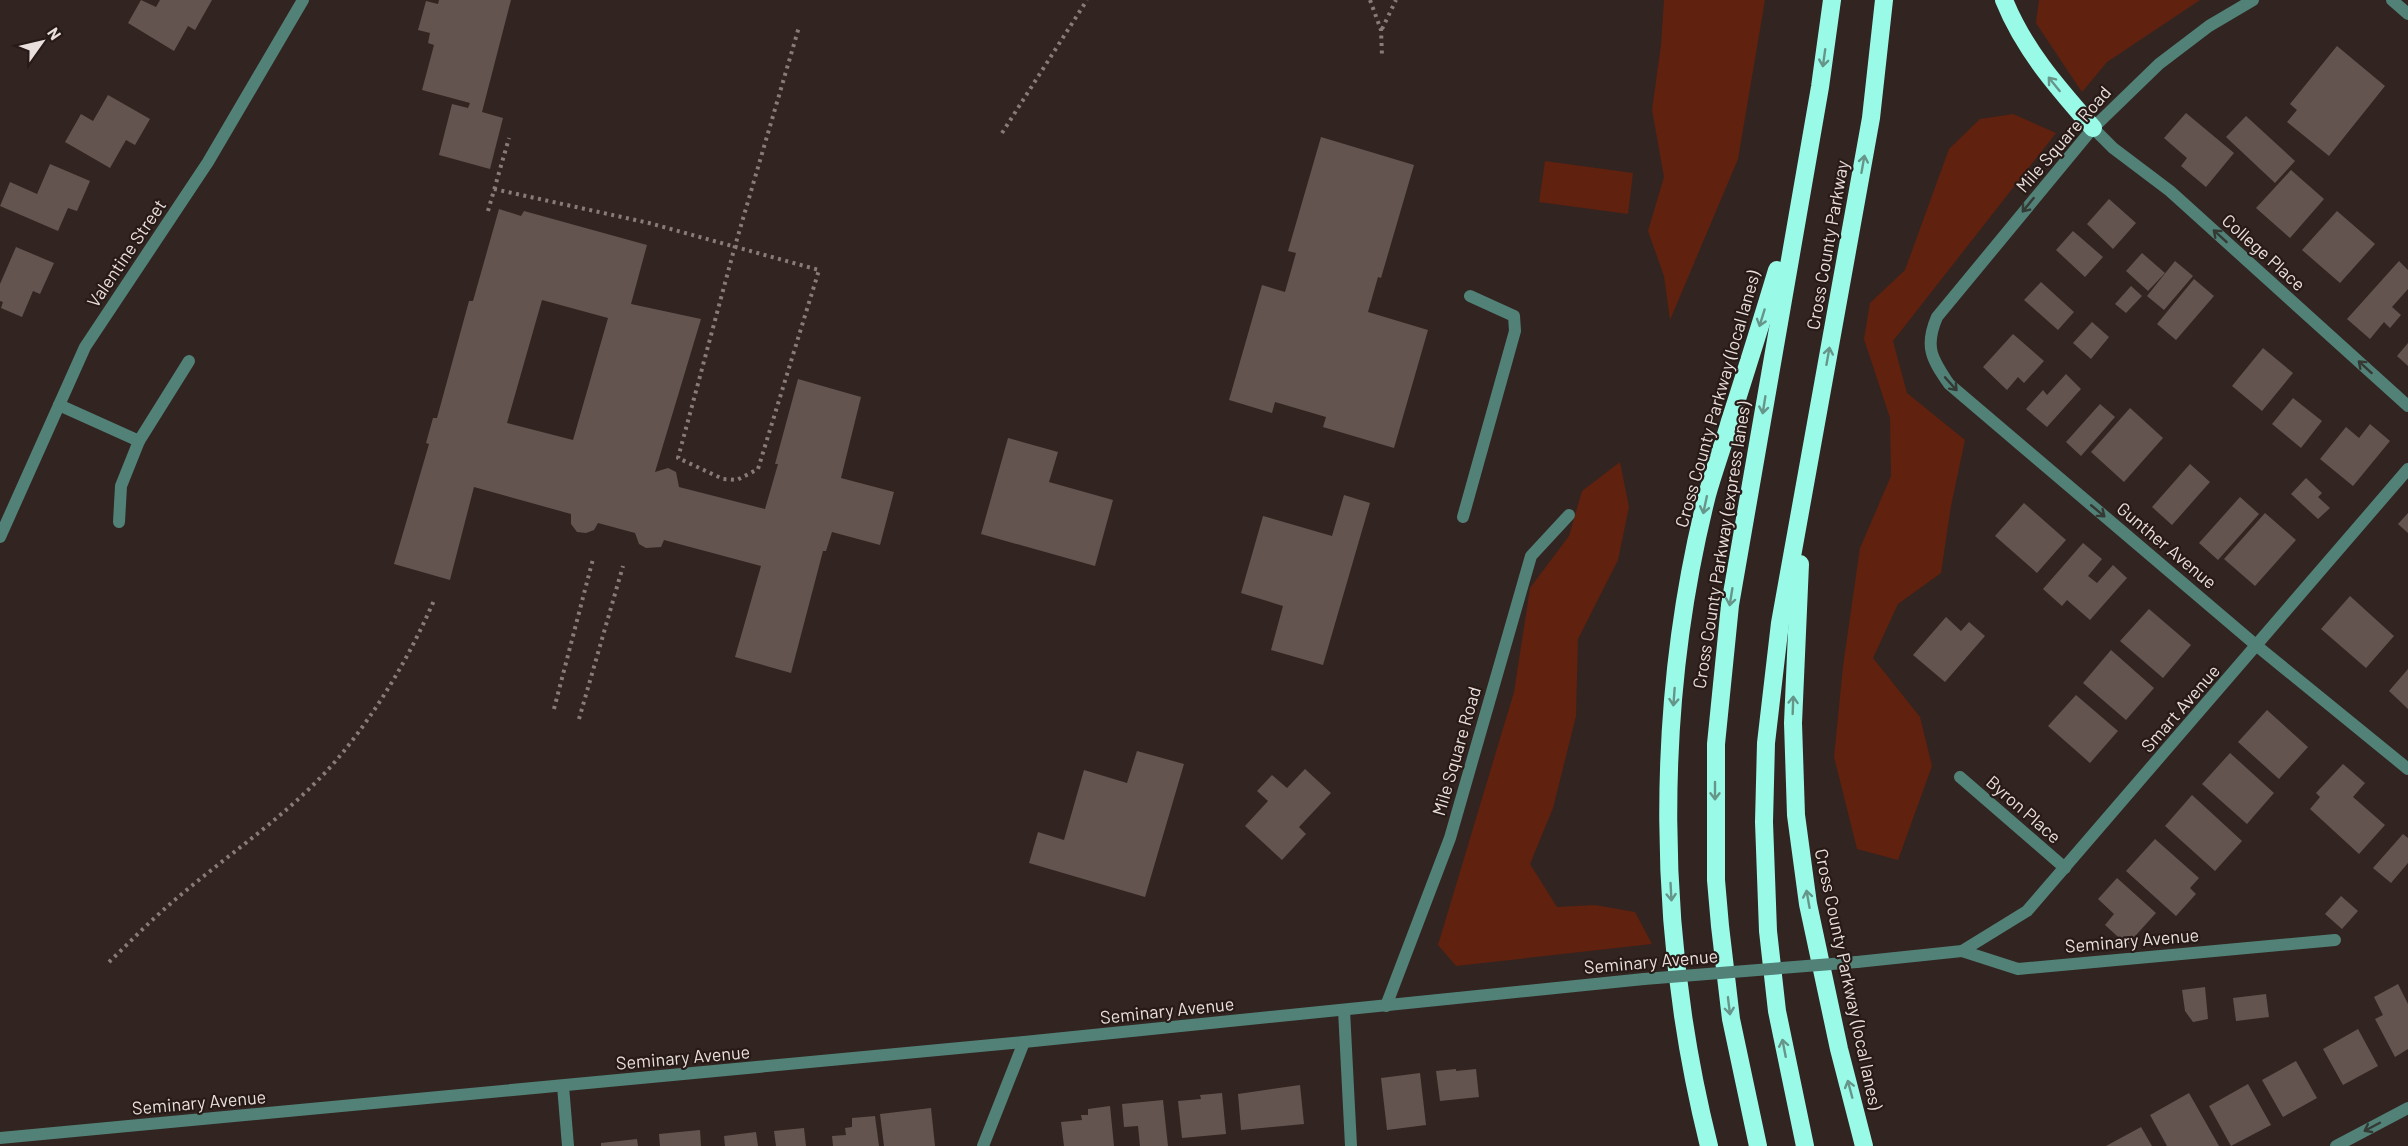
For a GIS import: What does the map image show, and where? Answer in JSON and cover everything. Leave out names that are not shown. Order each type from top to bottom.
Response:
[{"type":"highway","name":"Cross County Parkway","points":[[1798,202],[1820,87],[1832,0]]},
{"type":"highway","name":"Cross County Parkway","points":[[1803,496],[1871,118],[1884,0]]},
{"type":"highway","points":[[2004,0],[2021,37],[2037,61],[2093,128]]},
{"type":"highway","name":"Cross County Parkway (local lanes)","points":[[1709,1146],[1687,1042],[1680,994],[1672,902],[1669,801],[1675,674],[1689,583],[1708,494],[1798,202]]},
{"type":"highway","name":"Cross County Parkway (express lanes)","points":[[1758,1146],[1731,1019],[1719,926],[1716,857],[1716,744],[1730,605],[1798,202]]},
{"type":"highway","name":"Cross County Parkway (local lanes)","points":[[1803,496],[1792,723],[1796,815],[1808,904],[1839,1049],[1864,1146]]},
{"type":"highway","points":[[1803,496],[1774,664],[1766,743],[1764,822],[1768,931],[1777,1011],[1805,1146]]},
{"type":"street","name":"Valentine Street","points":[[0,537],[85,347],[208,162],[303,0]]},
{"type":"street","name":"Mile Square Road","points":[[1930,332],[1937,317],[2093,128],[2158,64],[2209,26],[2253,0]]},
{"type":"street","points":[[2392,0],[2408,14]]},
{"type":"street","name":"College Place","points":[[2093,128],[2113,148],[2170,191],[2408,406]]},
{"type":"street","points":[[1463,517],[1515,331],[1514,316],[1470,296]]},
{"type":"street","name":"Gunther Avenue","points":[[1930,332],[1931,357],[1949,384],[2258,646],[2408,769]]},
{"type":"street","points":[[119,522],[121,486],[139,441],[189,361]]},
{"type":"street","points":[[59,405],[139,441]]},
{"type":"street","name":"Smart Avenue","points":[[1962,951],[2027,911],[2258,646],[2408,469]]},
{"type":"street","name":"Mile Square Road","points":[[1386,1006],[1450,838],[1531,556],[1569,515]]},
{"type":"street","name":"Byron Place","points":[[1960,777],[2065,868]]},
{"type":"street","name":"Seminary Avenue","points":[[0,1138],[1024,1042],[1644,979],[1962,951],[2018,969],[2335,940]]},
{"type":"street","points":[[1344,1010],[1351,1146]]},
{"type":"street","points":[[983,1146],[1024,1042]]},
{"type":"street","points":[[563,1086],[568,1146]]},
{"type":"street","points":[[2336,1146],[2408,1108]]},
{"type":"path","points":[[1002,133],[1087,0]]},
{"type":"path","points":[[1370,0],[1381,30],[1382,56]]},
{"type":"path","points":[[1381,30],[1396,0]]},
{"type":"path","points":[[494,189],[649,223],[735,246],[819,270],[758,469],[737,480],[723,479],[678,458],[735,246],[799,27]]},
{"type":"path","points":[[488,210],[508,138]]},
{"type":"path","points":[[554,710],[593,559]]},
{"type":"path","points":[[579,719],[623,566]]},
{"type":"path","points":[[109,962],[169,905],[303,795],[344,751],[387,688],[419,634],[435,598]]},
{"type":"shaded area","points":[[1664,0],[1765,0],[1738,159],[1670,320],[1664,276],[1648,231],[1664,177],[1652,110],[1661,45]]},
{"type":"shaded area","points":[[2039,0],[2200,0],[2107,62],[2082,92],[2036,23]]},
{"type":"shaded area","points":[[2013,114],[2056,133],[1893,341],[1907,393],[1965,440],[1951,506],[1941,573],[1898,604],[1873,658],[1920,717],[1932,766],[1898,860],[1857,849],[1834,757],[1843,666],[1860,548],[1891,476],[1890,418],[1864,339],[1870,303],[1905,270],[1949,149],[1980,119]]},
{"type":"shaded area","points":[[1545,161],[1633,173],[1628,214],[1539,202]]},
{"type":"shaded area","points":[[1620,462],[1629,507],[1618,560],[1578,639],[1576,716],[1553,808],[1530,864],[1557,907],[1595,905],[1635,912],[1652,944],[1456,966],[1438,945],[1514,692],[1530,588],[1569,536],[1582,491]]},
{"type":"building","points":[[141,0],[156,7],[160,0],[212,0],[195,30],[188,26],[174,51],[128,23]]},
{"type":"building","points":[[439,0],[511,0],[482,112],[503,118],[490,169],[439,155],[452,104],[468,108],[470,103],[422,90],[434,45],[428,43],[430,33],[418,30],[426,1],[438,4]]},
{"type":"building","points":[[2337,46],[2385,86],[2329,156],[2287,122],[2297,110],[2290,104]]},
{"type":"building","points":[[108,95],[150,119],[135,145],[126,140],[110,168],[65,142],[81,114],[93,121]]},
{"type":"building","points":[[2186,113],[2234,153],[2206,187],[2181,166],[2187,158],[2164,138]]},
{"type":"building","points":[[2246,116],[2295,161],[2275,183],[2226,137]]},
{"type":"building","points":[[1321,137],[1414,165],[1381,278],[1378,277],[1368,312],[1428,330],[1394,448],[1323,427],[1326,417],[1275,402],[1272,413],[1229,400],[1262,285],[1285,292],[1296,253],[1288,251]]},
{"type":"building","points":[[50,164],[90,181],[77,211],[68,208],[58,231],[0,206],[10,182],[37,194]]},
{"type":"building","points":[[2291,170],[2324,199],[2290,238],[2256,208]]},
{"type":"building","points":[[2109,199],[2136,223],[2113,249],[2087,224]]},
{"type":"building","points":[[499,209],[521,216],[524,211],[647,245],[631,304],[701,319],[655,472],[668,468],[676,472],[679,487],[765,509],[798,379],[861,397],[841,478],[894,492],[880,545],[832,532],[826,551],[823,551],[791,673],[735,657],[761,566],[664,540],[661,547],[646,548],[639,544],[635,533],[598,523],[594,530],[586,533],[577,532],[571,524],[571,514],[474,487],[450,580],[394,564],[429,444],[426,443],[433,418],[437,418],[469,301],[473,301]],"holes":[[[542,300],[608,318],[573,440],[507,423]]]},
{"type":"building","points":[[2337,211],[2375,244],[2340,283],[2302,250]]},
{"type":"building","points":[[2073,231],[2103,257],[2085,277],[2056,250]]},
{"type":"building","points":[[16,247],[54,263],[40,294],[33,291],[22,317],[1,308],[3,302],[0,301],[0,284]]},
{"type":"building","points":[[2142,253],[2165,273],[2148,291],[2126,271]]},
{"type":"building","points":[[2175,261],[2193,276],[2164,310],[2147,296]]},
{"type":"building","points":[[2399,261],[2408,270],[2408,289],[2392,307],[2401,315],[2390,328],[2384,322],[2370,339],[2347,319]]},
{"type":"building","points":[[2194,279],[2214,296],[2176,340],[2157,324]]},
{"type":"building","points":[[2041,282],[2074,312],[2058,330],[2024,300]]},
{"type":"building","points":[[2131,286],[2142,296],[2126,313],[2115,304]]},
{"type":"building","points":[[2092,322],[2109,337],[2091,359],[2073,343]]},
{"type":"building","points":[[2013,334],[2044,361],[2024,383],[2018,377],[2007,390],[1983,367]]},
{"type":"building","points":[[2408,343],[2408,366],[2397,356]]},
{"type":"building","points":[[2263,348],[2293,373],[2262,411],[2232,386]]},
{"type":"building","points":[[2066,374],[2081,389],[2047,427],[2026,409],[2043,390],[2047,395]]},
{"type":"building","points":[[2293,398],[2322,421],[2301,448],[2272,424]]},
{"type":"building","points":[[2100,404],[2115,417],[2081,456],[2066,442]]},
{"type":"building","points":[[2130,408],[2163,438],[2124,482],[2091,452]]},
{"type":"building","points":[[2370,424],[2390,441],[2353,486],[2320,459],[2346,427],[2359,438]]},
{"type":"building","points":[[1008,438],[1058,452],[1049,482],[1113,500],[1095,566],[981,534]]},
{"type":"building","points":[[2190,464],[2210,482],[2172,525],[2152,507]]},
{"type":"building","points":[[2306,478],[2322,493],[2318,497],[2330,508],[2318,519],[2291,494]]},
{"type":"building","points":[[1344,495],[1370,503],[1323,665],[1271,650],[1283,606],[1241,593],[1263,516],[1332,536]]},
{"type":"building","points":[[2240,497],[2259,514],[2218,560],[2199,543]]},
{"type":"building","points":[[2024,503],[2066,540],[2037,573],[1995,536]]},
{"type":"building","points":[[2265,513],[2296,540],[2255,586],[2224,559]]},
{"type":"building","points":[[2408,513],[2408,533],[2398,524]]},
{"type":"building","points":[[2083,543],[2102,559],[2088,576],[2097,583],[2113,565],[2127,578],[2090,620],[2067,600],[2062,606],[2043,589]]},
{"type":"building","points":[[2350,596],[2394,636],[2366,668],[2321,629]]},
{"type":"building","points":[[2149,609],[2191,645],[2163,678],[2120,641]]},
{"type":"building","points":[[1946,617],[1961,631],[1969,622],[1985,636],[1945,682],[1913,655]]},
{"type":"building","points":[[2111,650],[2154,688],[2126,720],[2083,683]]},
{"type":"building","points":[[2408,669],[2408,709],[2389,691]]},
{"type":"building","points":[[2076,695],[2118,731],[2090,763],[2048,726]]},
{"type":"building","points":[[2267,710],[2308,747],[2279,779],[2238,742]]},
{"type":"building","points":[[1137,751],[1184,764],[1145,897],[1029,863],[1038,832],[1064,840],[1084,770],[1127,783]]},
{"type":"building","points":[[2230,753],[2274,793],[2247,824],[2202,784]]},
{"type":"building","points":[[2343,764],[2365,783],[2353,797],[2385,825],[2359,854],[2310,809],[2320,797],[2316,793]]},
{"type":"building","points":[[1305,769],[1331,793],[1299,827],[1306,834],[1282,860],[1245,826],[1268,801],[1257,791],[1272,775],[1287,788]]},
{"type":"building","points":[[2192,795],[2242,841],[2215,871],[2165,826]]},
{"type":"building","points":[[2403,834],[2408,838],[2408,863],[2391,883],[2373,868]]},
{"type":"building","points":[[2155,839],[2199,878],[2190,888],[2196,894],[2176,916],[2126,871]]},
{"type":"building","points":[[2117,878],[2156,913],[2127,945],[2105,925],[2114,914],[2098,899]]},
{"type":"building","points":[[2341,896],[2358,911],[2342,929],[2325,914]]},
{"type":"building","points":[[2398,984],[2408,1004],[2408,1049],[2395,1057],[2375,1019],[2383,1015],[2374,997]]},
{"type":"building","points":[[2205,987],[2208,1019],[2193,1022],[2185,1011],[2182,990]]},
{"type":"building","points":[[2266,994],[2269,1017],[2236,1021],[2233,998]]},
{"type":"building","points":[[2358,1029],[2378,1066],[2343,1085],[2323,1049]]},
{"type":"building","points":[[2296,1061],[2317,1098],[2283,1117],[2262,1080]]},
{"type":"building","points":[[1456,1069],[1456,1071],[1476,1069],[1479,1097],[1440,1101],[1436,1071]]},
{"type":"building","points":[[1420,1073],[1426,1125],[1387,1130],[1381,1078]]},
{"type":"building","points":[[2248,1084],[2271,1125],[2231,1146],[2209,1106]]},
{"type":"building","points":[[1300,1085],[1304,1124],[1241,1130],[1238,1094]]},
{"type":"building","points":[[1222,1093],[1226,1134],[1182,1138],[1178,1101],[1201,1099],[1200,1095]]},
{"type":"building","points":[[2189,1093],[2219,1146],[2167,1146],[2150,1115]]},
{"type":"building","points":[[1163,1100],[1168,1146],[1140,1146],[1138,1126],[1124,1127],[1122,1104]]},
{"type":"building","points":[[1110,1106],[1114,1146],[1064,1146],[1061,1122],[1082,1120],[1081,1115],[1088,1115],[1088,1109]]},
{"type":"building","points":[[931,1108],[935,1146],[884,1146],[880,1114]]},
{"type":"building","points":[[875,1116],[879,1146],[833,1146],[832,1136],[846,1135],[845,1128],[852,1127],[852,1118]]},
{"type":"building","points":[[2141,1127],[2152,1146],[2106,1146]]},
{"type":"building","points":[[804,1128],[806,1146],[776,1146],[774,1131]]},
{"type":"building","points":[[700,1130],[701,1146],[660,1146],[659,1134]]},
{"type":"building","points":[[756,1132],[758,1146],[725,1146],[724,1136]]},
{"type":"building","points":[[637,1139],[638,1146],[601,1146],[601,1143]]}]
